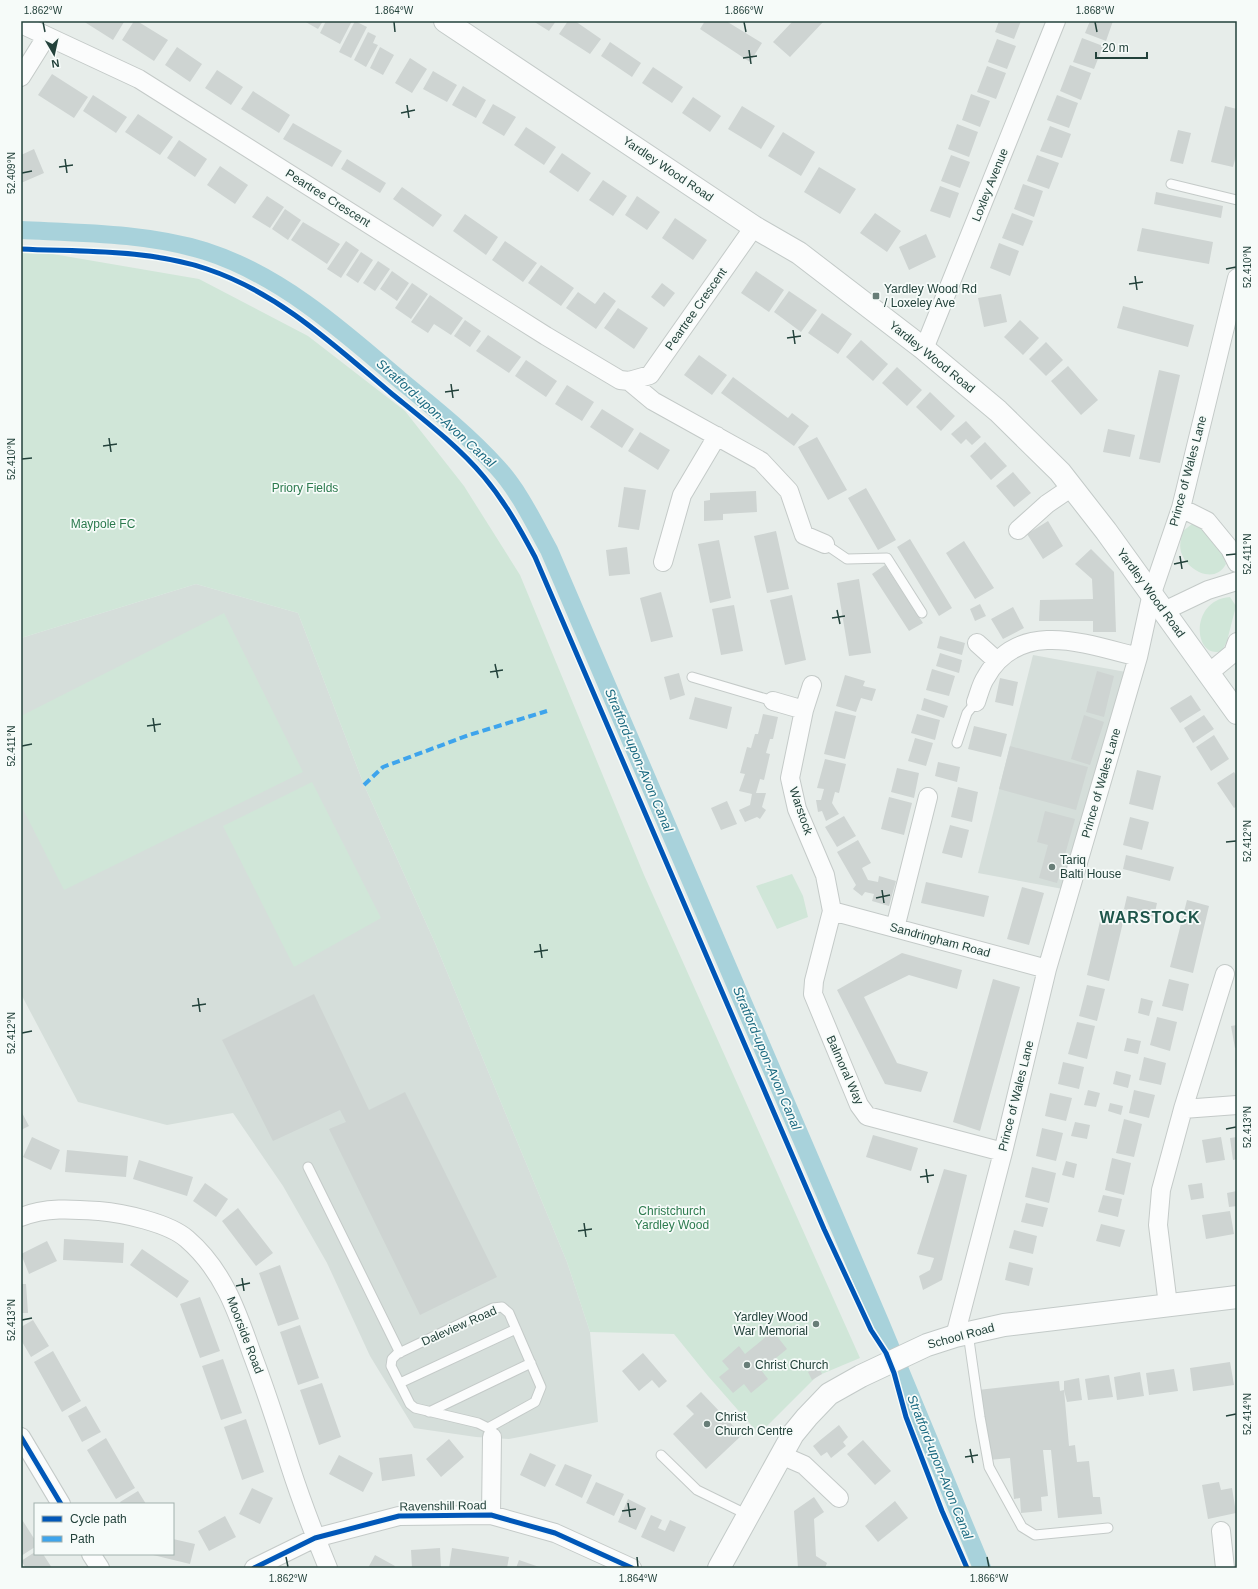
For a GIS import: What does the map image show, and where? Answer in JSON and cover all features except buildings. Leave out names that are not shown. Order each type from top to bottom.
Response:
[{"type":"street","name":"Yardley Wood Road","points":[[445,21],[754,227],[799,253],[924,349],[998,411],[1060,472],[1072,487],[1210,672],[1237,713]]},
{"type":"street","name":"Loxley Avenue","points":[[924,349],[1056,21]]},
{"type":"street","name":"Peartree Crescent","points":[[21,24],[46,37],[139,79],[546,336],[620,380],[629,382],[653,401],[761,461],[789,492],[804,534],[825,544]]},
{"type":"street","points":[[21,77],[46,37]]},
{"type":"street","name":"Peartree Crescent","points":[[629,382],[650,375],[754,227]]},
{"type":"street","name":"Prince of Wales Lane","points":[[961,1334],[1047,969],[1138,657],[1152,593],[1181,508],[1237,278]]},
{"type":"street","points":[[663,562],[682,495],[717,436]]},
{"type":"street","points":[[1018,530],[1047,504],[1072,487]]},
{"type":"street","points":[[1181,508],[1207,521],[1230,549],[1237,563]]},
{"type":"street","points":[[1164,611],[1208,590],[1237,581]]},
{"type":"street","points":[[976,702],[986,677],[997,661],[1017,645],[1040,640],[1074,641],[1138,657]]},
{"type":"street","points":[[1210,672],[1233,653],[1237,642]]},
{"type":"street","points":[[977,643],[997,661]]},
{"type":"street","name":"Warstock","points":[[812,685],[804,710],[790,778],[798,809],[825,875],[832,911]]},
{"type":"street","points":[[773,701],[804,710]]},
{"type":"street","points":[[895,928],[928,797]]},
{"type":"street","name":"Sandringham Road","points":[[832,911],[1047,969]]},
{"type":"street","name":"Balmoral Way","points":[[832,911],[814,981],[813,994],[860,1106],[867,1116],[1003,1152]]},
{"type":"street","points":[[1168,1305],[1159,1218],[1161,1190],[1183,1109],[1225,974]]},
{"type":"street","points":[[1183,1109],[1237,1105]]},
{"type":"street","name":"Moorside Road","points":[[21,1217],[43,1211],[65,1209],[116,1212],[161,1225],[186,1238],[208,1262],[232,1298],[267,1393],[316,1538],[328,1568]]},
{"type":"street","name":"School Road","points":[[726,1564],[748,1515],[781,1454],[807,1417],[829,1394],[861,1376],[926,1345],[961,1334],[1004,1325],[1237,1297]]},
{"type":"street","points":[[490,1433],[491,1515]]},
{"type":"street","points":[[21,1437],[60,1503]]},
{"type":"street","points":[[781,1454],[804,1465],[840,1498]]},
{"type":"street","name":"Ravenshill Road","points":[[254,1568],[316,1538],[398,1516],[491,1515],[555,1533],[632,1568]]},
{"type":"street","points":[[1221,1531],[1229,1557]]},
{"type":"street","points":[[92,1555],[100,1568]]},
{"type":"lane","points":[[1170,184],[1237,200]]},
{"type":"lane","points":[[825,544],[847,559],[887,558],[922,614]]},
{"type":"lane","points":[[692,678],[773,701]]},
{"type":"lane","points":[[957,743],[967,713],[976,702]]},
{"type":"lane","points":[[308,1166],[400,1353],[392,1359],[391,1366],[410,1404],[415,1408],[429,1412],[468,1420],[490,1433]]},
{"type":"lane","name":"Daleview Road","points":[[400,1353],[493,1308],[502,1307],[509,1313],[541,1387],[535,1402],[490,1433]]},
{"type":"lane","points":[[400,1383],[516,1329]]},
{"type":"lane","points":[[961,1334],[980,1417],[989,1466],[1022,1527],[1035,1535],[1108,1528]]},
{"type":"lane","points":[[429,1412],[531,1363]]},
{"type":"lane","points":[[661,1455],[697,1490],[748,1515]]},
{"type":"shaded area","points":[[196,584],[298,613],[364,785],[435,943],[567,1262],[590,1332],[598,1422],[509,1439],[476,1437],[414,1428],[370,1356],[327,1263],[283,1186],[233,1113],[167,1125],[78,1102],[21,994],[21,638]]},
{"type":"shaded area","points":[[1033,655],[1126,672],[1063,889],[978,873]]},
{"type":"green space","points":[[21,251],[47,253],[199,279],[308,336],[405,411],[464,486],[520,575],[644,875],[860,1358],[817,1376],[759,1434],[708,1376],[674,1334],[590,1332],[567,1262],[435,943],[364,785],[298,613],[196,584],[21,638]]},
{"type":"green space","points":[[1192,524],[1198,526],[1209,534],[1221,552],[1226,564],[1215,574],[1202,573],[1195,570],[1184,559],[1180,549],[1181,539],[1183,531]]},
{"type":"green space","points":[[1230,597],[1236,606],[1227,641],[1222,651],[1212,651],[1205,647],[1201,639],[1200,628],[1202,618],[1207,608],[1217,601]]},
{"type":"green space","points":[[224,613],[303,772],[64,890],[21,805],[21,716]]},
{"type":"green space","points":[[312,782],[381,918],[294,967],[223,826]]},
{"type":"green space","points":[[792,874],[803,896],[808,917],[777,929],[756,886]]},
{"type":"waterway","name":"Stratford-upon-Avon Canal","points":[[21,230],[137,237],[183,245],[233,261],[259,274],[309,306],[356,342],[438,411],[486,455],[505,476],[525,507],[549,550],[880,1322],[982,1568]]},
{"type":"marked path","points":[[364,785],[383,767],[469,735],[547,711]]},
{"type":"cycle path","points":[[21,249],[91,251],[162,258],[207,269],[233,279],[282,306],[305,322],[440,434],[474,466],[499,496],[535,557],[824,1229],[871,1330],[886,1353],[894,1373],[906,1417],[942,1511],[967,1568]]},
{"type":"cycle path","points":[[21,1437],[60,1503]]},
{"type":"cycle path","points":[[254,1568],[315,1538],[399,1516],[491,1515],[555,1533],[632,1568]]},
{"type":"place","name":"Yardley Wood Rd / Loxeley Ave","points":[[876,296]]},
{"type":"place","name":"Tariq Balti House","points":[[1052,867]]},
{"type":"place","name":"Yardley Wood War Memorial","points":[[816,1324]]},
{"type":"place","name":"Christ Church","points":[[747,1365]]},
{"type":"place","name":"Christ Church Centre","points":[[707,1424]]},
{"type":"district","name":"WARSTOCK","points":[[1150,917]]},
{"type":"park label","name":"Priory Fields","points":[[305,488]]},
{"type":"park label","name":"Maypole FC","points":[[103,524]]},
{"type":"park label","name":"Christchurch Yardley Wood","points":[[672,1218]]}]
